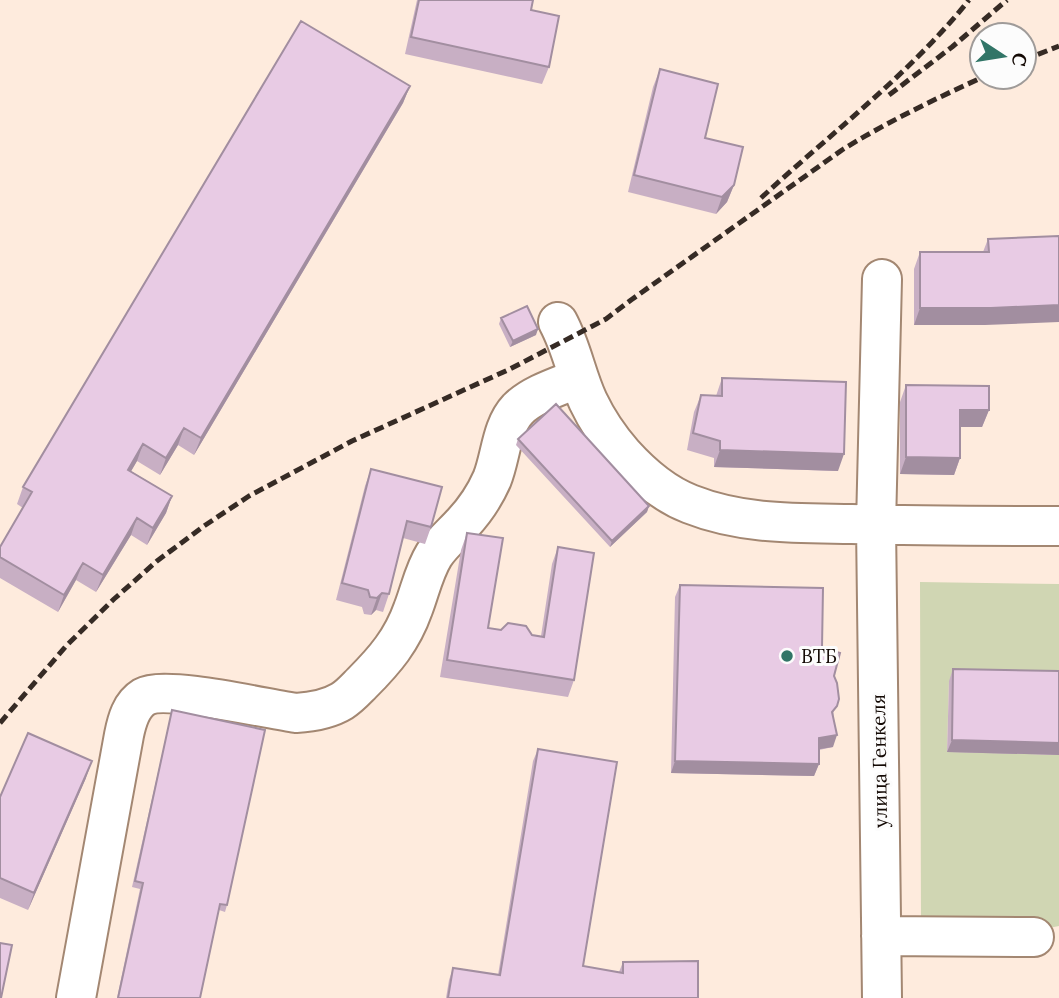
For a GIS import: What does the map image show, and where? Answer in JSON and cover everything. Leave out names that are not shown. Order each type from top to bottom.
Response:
[{"type":"street","name":"улица Генкеля","points":[[882,279],[876,525],[882,998]]},
{"type":"street","points":[[558,322],[567,339],[588,402],[622,453],[643,475],[689,504],[721,514],[766,522],[1059,526]]},
{"type":"street","points":[[76,998],[124,735],[132,710],[146,696],[156,693],[186,695],[296,713],[312,712],[343,700],[378,667],[397,641],[413,610],[433,557],[476,507],[492,479],[509,423],[517,410],[528,401],[579,378]]},
{"type":"street","points":[[881,936],[1034,937]]},
{"type":"green space","points":[[920,582],[1059,584],[1059,684],[949,681],[947,751],[1059,755],[1059,926],[1039,930],[921,926]]},
{"type":"building","points":[[419,0],[533,0],[531,10],[559,16],[549,67],[411,37]]},
{"type":"building","points":[[301,21],[410,86],[201,438],[184,428],[166,458],[143,444],[128,470],[172,496],[153,528],[137,518],[103,575],[83,563],[64,595],[0,557],[0,547],[32,492],[23,487]]},
{"type":"building","points":[[660,69],[718,84],[705,138],[743,147],[734,185],[722,197],[634,175]]},
{"type":"building","points":[[1059,236],[1059,305],[920,308],[920,252],[989,252],[988,239]]},
{"type":"building","points":[[527,306],[538,329],[513,341],[501,318]]},
{"type":"building","points":[[722,378],[846,382],[844,454],[720,450],[720,441],[693,433],[701,395],[722,396]]},
{"type":"building","points":[[906,385],[989,386],[989,410],[960,410],[960,458],[906,457]]},
{"type":"building","points":[[556,404],[649,506],[612,541],[518,439]]},
{"type":"building","points":[[371,469],[442,487],[431,527],[407,521],[389,594],[382,593],[377,598],[370,597],[368,590],[342,583]]},
{"type":"building","points":[[467,533],[503,538],[488,628],[501,630],[508,623],[526,626],[532,635],[544,637],[558,547],[594,553],[574,680],[447,660]]},
{"type":"building","points":[[680,585],[823,588],[822,648],[840,653],[834,676],[839,699],[832,712],[837,735],[819,738],[819,764],[675,761]]},
{"type":"building","points":[[953,669],[1059,671],[1059,743],[952,740]]},
{"type":"building","points":[[172,710],[265,730],[227,905],[220,904],[200,998],[118,998],[143,883],[135,881]]},
{"type":"building","points":[[28,733],[92,761],[34,893],[0,878],[0,797]]},
{"type":"building","points":[[538,749],[617,762],[583,966],[623,973],[623,962],[698,961],[698,998],[448,998],[453,968],[500,975]]},
{"type":"building","points":[[0,943],[12,945],[1,998],[0,998]]},
{"type":"railway","points":[[761,198],[895,78],[969,0]]},
{"type":"railway","points":[[889,95],[952,47],[1007,0]]},
{"type":"railway","points":[[1038,54],[1059,46]]},
{"type":"railway","points":[[0,723],[67,645],[114,599],[157,561],[249,496],[352,441],[510,369],[606,319],[842,150],[911,111],[968,84]]},
{"type":"place","name":"ВТБ","points":[[787,656]]}]
